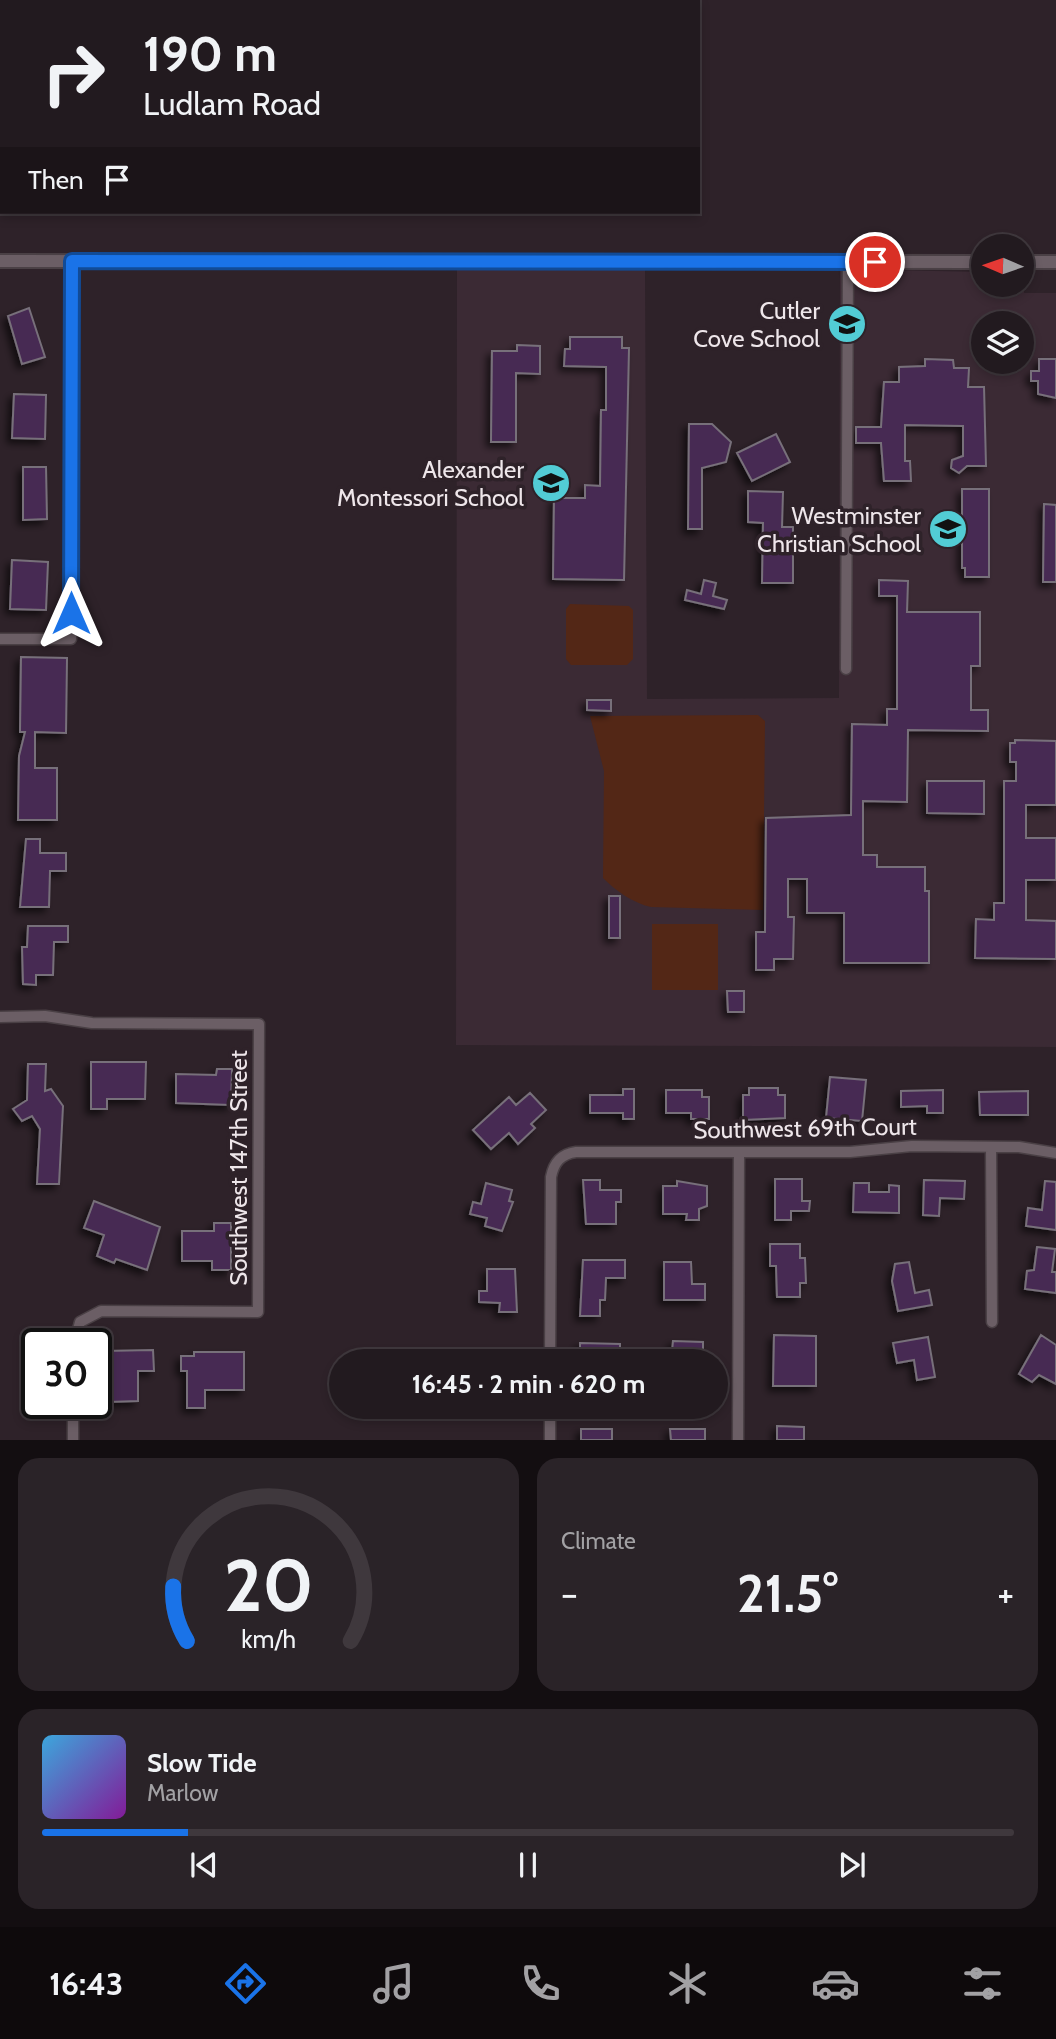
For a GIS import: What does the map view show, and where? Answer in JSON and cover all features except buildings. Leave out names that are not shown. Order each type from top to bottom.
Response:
[{"type":"street","points":[[0,261],[971,262]]},
{"type":"street","points":[[0,639],[71,639],[72,261]]},
{"type":"street","points":[[846,669],[848,262]]},
{"type":"street","points":[[1034,262],[1056,262]]},
{"type":"street","name":"Southwest 147th Street","points":[[0,1017],[45,1016],[92,1023],[259,1024],[258,1312],[102,1311],[80,1322],[78,1328]]},
{"type":"street","name":"Southwest 69th Court","points":[[550,1349],[550,1182],[557,1161],[576,1152],[850,1152],[912,1146],[991,1147],[1056,1153]]},
{"type":"street","points":[[991,1147],[992,1322]]},
{"type":"street","points":[[738,1440],[739,1152]]},
{"type":"street","points":[[73,1419],[73,1440]]},
{"type":"street","points":[[550,1419],[550,1440]]},
{"type":"shaded area","name":"Westminster Christian School","points":[[457,269],[645,270],[647,699],[839,698],[840,269],[971,272],[971,298],[1034,298],[1034,293],[1056,293],[1056,1047],[456,1045]]},
{"type":"shaded area","points":[[570,604],[629,606],[633,610],[633,659],[627,665],[571,665],[566,659],[566,609]]},
{"type":"shaded area","points":[[758,715],[765,721],[763,910],[651,907],[631,899],[608,883],[603,878],[604,771],[590,716]]},
{"type":"shaded area","points":[[652,924],[718,924],[718,990],[652,990]]},
{"type":"place","name":"Cutler Cove School","points":[[847,324]]},
{"type":"place","name":"Alexander Montessori School","points":[[551,483]]},
{"type":"place","name":"Westminster Christian School","points":[[948,529]]},
{"type":"route","points":[[71,613],[72,261],[875,262]]}]
